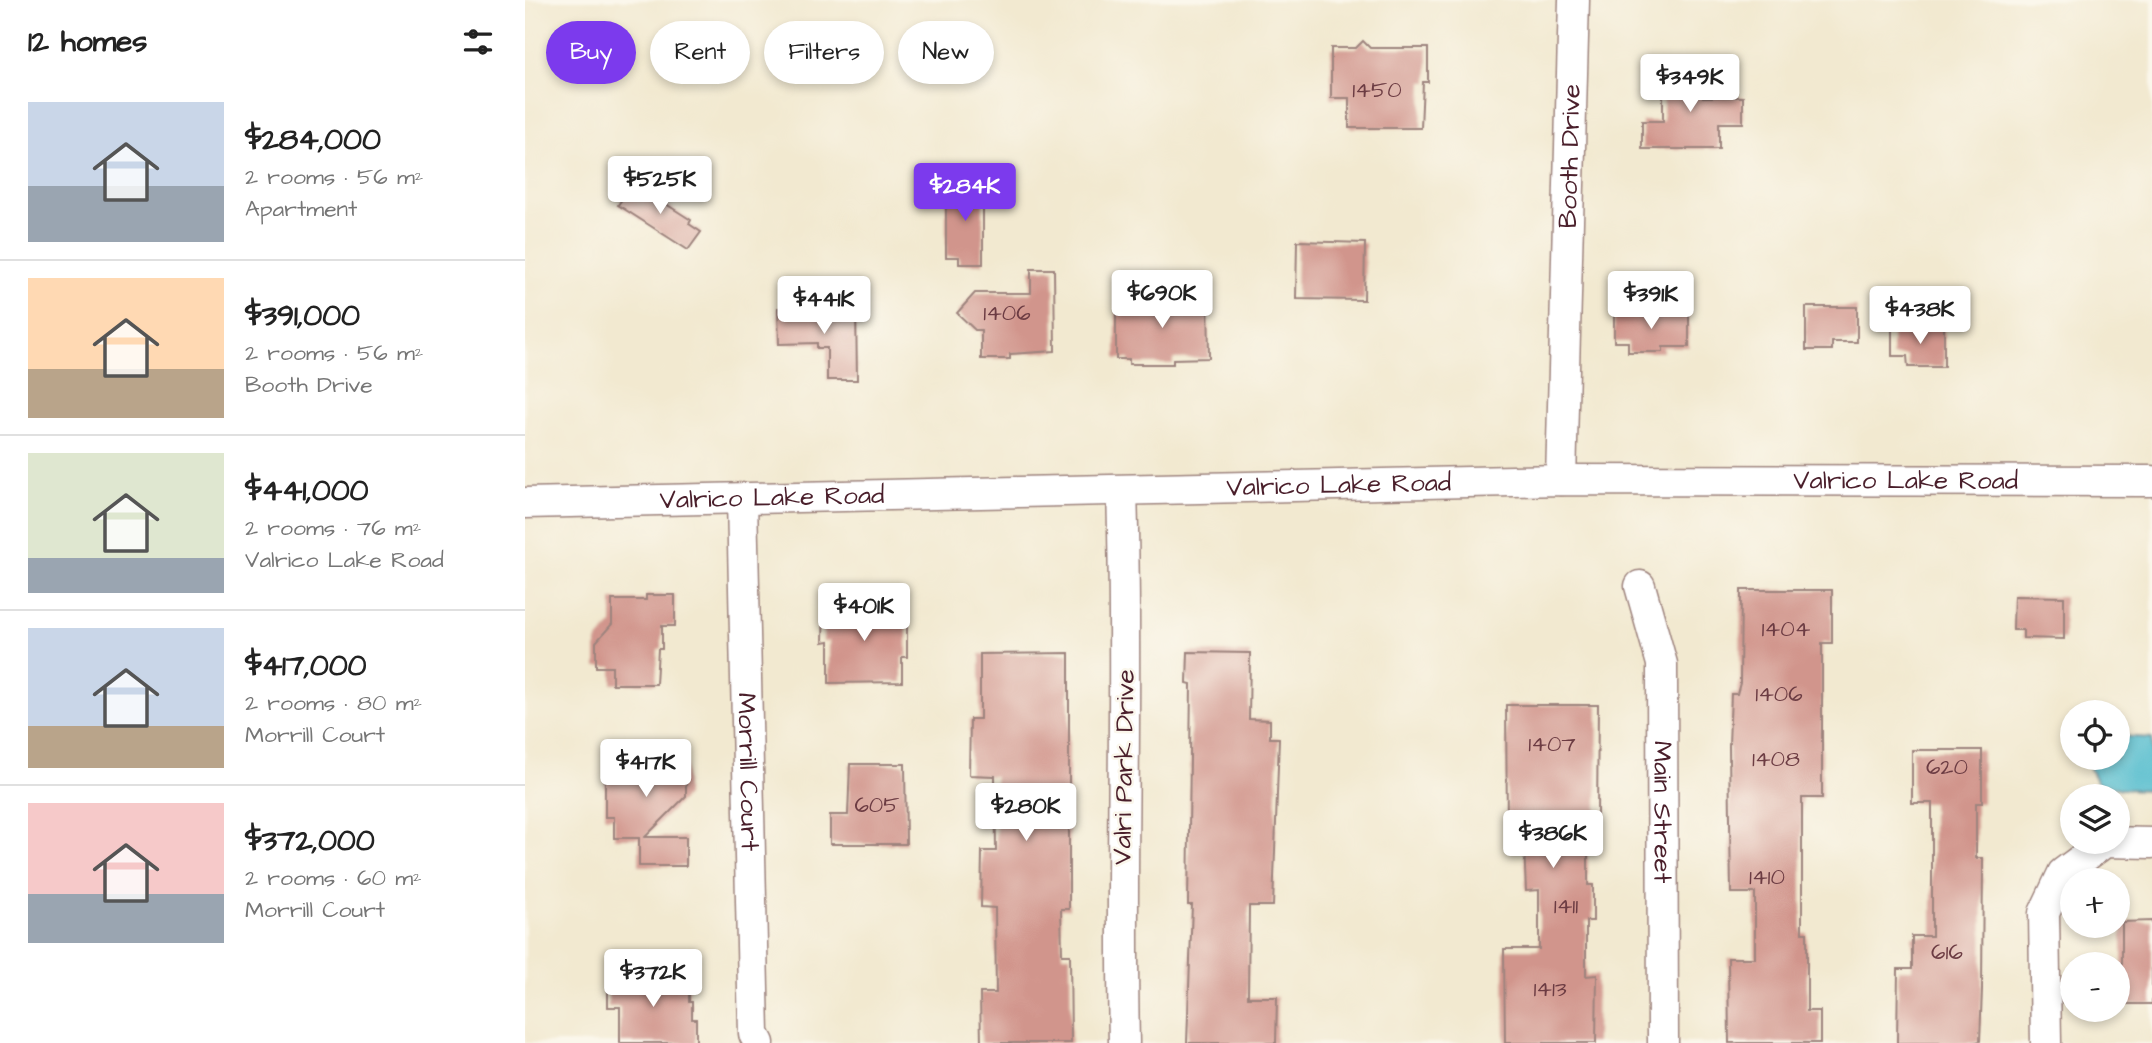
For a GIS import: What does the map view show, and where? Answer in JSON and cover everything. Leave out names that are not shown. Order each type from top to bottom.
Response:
[{"type":"street","name":"Booth Drive","points":[[1561,480],[1574,0]]},
{"type":"street","name":"Valrico Lake Road","points":[[525,503],[1561,480],[2152,481]]},
{"type":"street","name":"Valri Park Drive","points":[[1122,491],[1126,613],[1122,753],[1124,1043]]},
{"type":"street","name":"Morrill Court","points":[[742,499],[754,1034],[759,1043]]},
{"type":"street","name":"Main Street","points":[[1640,586],[1662,664],[1663,1043]]},
{"type":"street","points":[[2046,1043],[2044,913],[2063,873],[2105,842],[2152,843]]},
{"type":"water","points":[[2130,737],[2152,738],[2152,790],[2130,789],[2130,784],[2097,783],[2090,770],[2130,770]]},
{"type":"building","points":[[1363,41],[1370,48],[1428,48],[1428,82],[1423,82],[1421,128],[1349,128],[1349,98],[1331,98],[1331,48],[1356,48]]},
{"type":"building","points":[[1663,68],[1703,68],[1703,97],[1743,97],[1743,123],[1719,123],[1719,149],[1642,149],[1642,121],[1663,121]]},
{"type":"building","points":[[633,183],[691,220],[689,224],[701,232],[688,250],[618,205]]},
{"type":"building","points":[[946,185],[983,185],[983,264],[959,264],[959,257],[946,257]]},
{"type":"building","points":[[1297,241],[1365,243],[1364,300],[1296,299]]},
{"type":"building","points":[[1031,269],[1054,269],[1055,351],[1010,354],[1010,359],[981,359],[981,330],[975,330],[957,313],[975,293],[1031,293]]},
{"type":"building","points":[[1116,299],[1208,299],[1209,358],[1173,359],[1173,364],[1129,364],[1129,359],[1116,359]]},
{"type":"building","points":[[1806,307],[1857,307],[1857,342],[1832,342],[1832,350],[1806,350]]},
{"type":"building","points":[[778,308],[856,308],[857,380],[827,380],[827,348],[817,348],[817,343],[779,344]]},
{"type":"building","points":[[1628,309],[1652,309],[1652,315],[1689,315],[1689,347],[1663,347],[1663,352],[1628,352],[1628,342],[1614,342],[1614,315],[1628,315]]},
{"type":"building","points":[[1892,327],[1944,327],[1944,367],[1908,367],[1907,356],[1892,356]]},
{"type":"building","points":[[1741,590],[1832,590],[1832,643],[1822,643],[1822,798],[1802,798],[1802,933],[1807,933],[1807,1011],[1820,1011],[1820,1043],[1729,1043],[1728,958],[1755,958],[1755,893],[1731,893],[1729,746],[1731,694],[1737,694],[1740,683]]},
{"type":"building","points":[[646,595],[675,595],[675,626],[662,626],[662,649],[658,649],[656,684],[612,684],[612,667],[596,667],[596,642],[612,624],[612,600],[646,600]]},
{"type":"building","points":[[2014,596],[2064,597],[2064,639],[2023,638],[2023,630],[2013,630]]},
{"type":"building","points":[[824,600],[861,600],[861,611],[902,611],[902,625],[907,625],[907,657],[902,657],[902,682],[829,683],[829,641],[823,642]]},
{"type":"building","points":[[1188,652],[1250,653],[1249,719],[1270,720],[1270,738],[1279,738],[1273,906],[1249,906],[1248,997],[1277,997],[1276,1043],[1187,1043],[1192,905],[1188,905],[1191,684],[1187,683]]},
{"type":"building","points":[[1069,653],[1069,909],[1061,909],[1062,955],[1070,955],[1071,1043],[981,1043],[980,993],[996,993],[995,908],[981,907],[982,851],[996,851],[995,776],[969,775],[970,719],[980,719],[980,654]]},
{"type":"building","points":[[1506,705],[1598,705],[1597,817],[1591,817],[1591,828],[1588,828],[1588,885],[1593,885],[1593,921],[1586,921],[1586,976],[1597,975],[1596,1043],[1505,1043],[1504,949],[1539,949],[1539,890],[1526,891],[1524,844],[1514,844],[1514,826],[1507,827]]},
{"type":"building","points":[[605,748],[686,748],[686,796],[645,837],[686,837],[686,866],[639,866],[639,838],[614,838],[614,817],[605,817]]},
{"type":"building","points":[[1912,750],[1982,750],[1982,803],[1976,803],[1976,858],[1983,858],[1982,989],[1980,1041],[1973,1043],[1897,1043],[1898,969],[1912,969],[1912,936],[1932,936],[1932,803],[1912,803]]},
{"type":"building","points":[[850,764],[905,764],[906,844],[830,844],[830,815],[848,815]]},
{"type":"building","points":[[2152,921],[2152,1004],[2130,1004],[2130,952],[2122,952],[2122,938],[2130,938],[2130,922]]},
{"type":"building","points":[[689,975],[689,1002],[692,1002],[692,1019],[696,1019],[696,1043],[620,1043],[620,1007],[608,1007],[608,976]]}]
